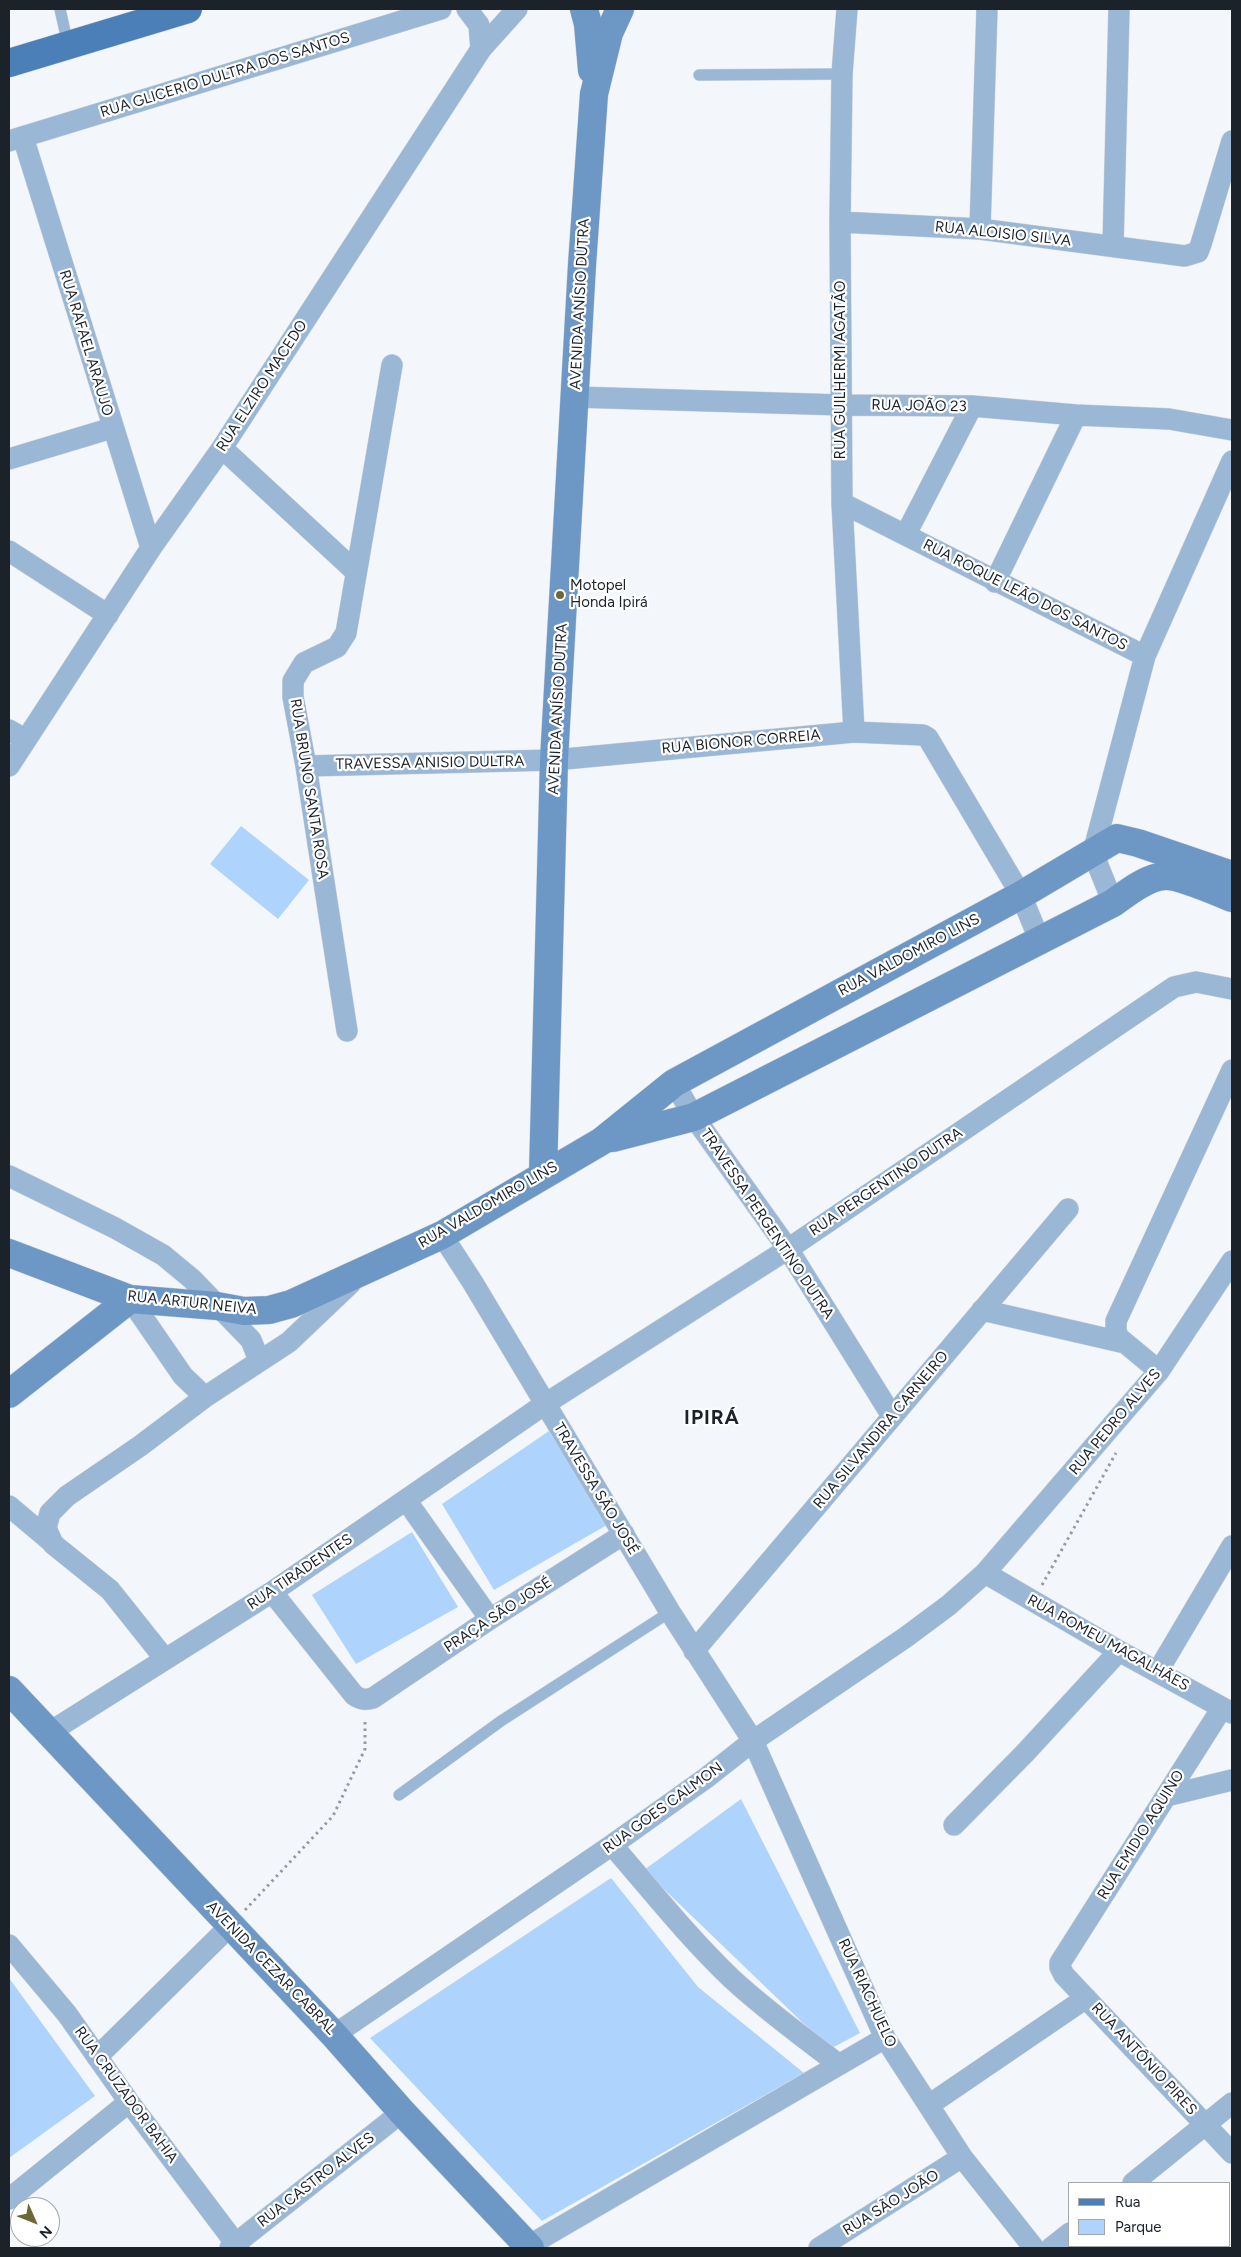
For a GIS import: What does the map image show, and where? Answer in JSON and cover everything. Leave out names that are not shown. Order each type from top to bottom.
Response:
[{"type":"main road","points":[[9,64],[188,9]]},
{"type":"main road","points":[[594,94],[609,33],[620,9]]},
{"type":"main road","points":[[582,14],[594,94]]},
{"type":"main road","name":"AVENIDA ANÍSIO DUTRA","points":[[543,1174],[554,760],[594,94]]},
{"type":"main road","name":"RUA VALDOMIRO LINS","points":[[291,1304],[442,1235],[602,1141],[674,1084],[1021,895],[1117,838],[1138,843],[1232,875]]},
{"type":"main road","name":"RUA VALDOMIRO LINS","points":[[602,1141],[694,1117],[1039,939],[1113,903],[1137,886],[1165,876],[1183,880],[1232,898]]},
{"type":"main road","name":"RUA ARTUR NEIVA","points":[[9,1253],[130,1299],[217,1306],[244,1311],[269,1310],[291,1304]]},
{"type":"main road","points":[[9,1394],[130,1299]]},
{"type":"main road","name":"AVENIDA CEZAR CABRAL","points":[[9,1690],[334,2035],[402,2112],[529,2247]]},
{"type":"street","name":"RUA GLICERIO DULTRA DOS SANTOS","points":[[16,139],[441,9]]},
{"type":"street","points":[[467,9],[479,25],[481,49]]},
{"type":"street","name":"RUA ELZIRO MACEDO","points":[[9,766],[17,735],[108,616],[151,548],[222,448],[481,49],[517,9]]},
{"type":"street","name":"RUA GUILHERMI AGATÃO","points":[[846,9],[842,74],[840,222],[842,504],[854,732]]},
{"type":"street","points":[[980,229],[987,9]]},
{"type":"street","points":[[1113,246],[1119,9]]},
{"type":"street","name":"RUA RAFAEL ARAUJO","points":[[16,139],[151,548]]},
{"type":"street","name":"RUA ALOISIO SILVA","points":[[840,222],[980,229],[1113,246],[1165,255],[1185,256],[1198,252],[1232,141]]},
{"type":"street","name":"RUA BRUNO SANTA ROSA","points":[[347,1031],[306,766],[293,697],[293,682],[304,663],[337,647],[346,633],[392,365]]},
{"type":"street","name":"RUA JOÃO 23","points":[[575,397],[842,405],[972,406],[1076,415],[1169,419],[1232,430]]},
{"type":"street","points":[[906,534],[972,406]]},
{"type":"street","points":[[995,582],[1076,415]]},
{"type":"street","points":[[9,459],[112,428]]},
{"type":"street","points":[[222,448],[356,572]]},
{"type":"street","points":[[1113,903],[1093,853],[1145,656],[1232,461]]},
{"type":"street","name":"RUA ROQUE LEÃO DOS SANTOS","points":[[842,504],[906,534],[995,582],[1145,656]]},
{"type":"street","points":[[9,551],[108,616]]},
{"type":"street","name":"RUA BIONOR CORREIA","points":[[554,760],[854,732],[923,735],[928,738],[1021,895]]},
{"type":"street","name":"TRAVESSA ANISIO DULTRA","points":[[306,766],[554,760]]},
{"type":"street","points":[[1021,895],[1039,939]]},
{"type":"street","name":"RUA PERGENTINO DUTRA","points":[[546,1404],[788,1249],[1174,987],[1196,982],[1232,989]]},
{"type":"street","points":[[1159,1371],[1118,1337],[1116,1321],[1232,1070]]},
{"type":"street","name":"TRAVESSA PERGENTINO DUTRA","points":[[674,1084],[694,1117],[788,1249],[892,1416]]},
{"type":"street","points":[[9,1176],[115,1228],[163,1255],[192,1279],[251,1340],[259,1360]]},
{"type":"street","name":"RUA SILVANDIRA CARNEIRO","points":[[694,1651],[1068,1209]]},
{"type":"street","name":"TRAVESSA SÃO JOSÉ","points":[[442,1235],[473,1283],[670,1612],[753,1741]]},
{"type":"street","name":"RUA PEDRO ALVES","points":[[985,1573],[1159,1371],[1232,1261]]},
{"type":"street","points":[[53,1544],[46,1528],[50,1513],[67,1496],[140,1446],[205,1396],[290,1342],[329,1302],[368,1269]]},
{"type":"street","points":[[130,1299],[184,1376],[205,1396]]},
{"type":"street","points":[[982,1310],[1125,1343]]},
{"type":"street","name":"RUA TIRADENTES","points":[[50,1732],[272,1592],[546,1404]]},
{"type":"street","points":[[406,1500],[490,1619]]},
{"type":"street","points":[[9,1506],[110,1590],[165,1659]]},
{"type":"street","name":"PRAÇA SÃO JOSÉ","points":[[369,1699],[624,1534]]},
{"type":"street","points":[[1158,1671],[1232,1546]]},
{"type":"street","name":"RUA ROMEU MAGALHÃES","points":[[985,1573],[1119,1651],[1227,1710]]},
{"type":"street","name":"RUA GOES CALMON","points":[[334,2035],[612,1845],[706,1778],[753,1741],[906,1637],[949,1605],[985,1573]]},
{"type":"street","points":[[272,1592],[354,1695],[369,1699]]},
{"type":"street","points":[[954,1825],[1025,1753],[1119,1651]]},
{"type":"street","name":"RUA EMIDIO AQUINO","points":[[1060,1963],[1166,1796],[1227,1710]]},
{"type":"street","name":"RUA RIACHUELO","points":[[753,1741],[885,2038],[962,2157],[1034,2248]]},
{"type":"street","points":[[1166,1796],[1232,1780]]},
{"type":"street","points":[[612,1845],[684,1928],[731,1978],[838,2064]]},
{"type":"street","points":[[97,2057],[230,1926]]},
{"type":"street","name":"RUA CRUZADOR BAHIA","points":[[9,1945],[67,2014],[235,2247]]},
{"type":"street","name":"RUA ANTÔNIO PIRES","points":[[1060,1963],[1061,1971],[1232,2153]]},
{"type":"street","points":[[929,2105],[1086,1998]]},
{"type":"street","points":[[529,2247],[885,2038]]},
{"type":"street","points":[[9,2199],[129,2102]]},
{"type":"street","points":[[1133,2182],[1232,2103]]},
{"type":"street","name":"RUA CASTRO ALVES","points":[[235,2247],[402,2112]]},
{"type":"street","name":"RUA SÃO JOÃO","points":[[819,2248],[962,2157]]},
{"type":"street","points":[[1051,2248],[1068,2235]]},
{"type":"lane","points":[[60,9],[68,45]]},
{"type":"lane","points":[[699,75],[842,74]]},
{"type":"lane","points":[[399,1795],[501,1721],[670,1612]]},
{"type":"path","points":[[1032,1601],[1093,1496],[1119,1446]]},
{"type":"path","points":[[230,1926],[333,1816],[365,1749],[369,1699]]},
{"type":"green space","points":[[241,826],[309,880],[278,919],[210,864]]},
{"type":"green space","points":[[552,1429],[612,1522],[494,1590],[442,1504]]},
{"type":"green space","points":[[412,1532],[458,1607],[356,1664],[312,1595]]},
{"type":"green space","points":[[741,1799],[860,2033],[830,2049],[644,1870]]},
{"type":"green space","points":[[611,1878],[698,1987],[804,2073],[542,2221],[370,2038]]},
{"type":"green space","points":[[9,1978],[95,2096],[9,2158]]},
{"type":"place","name":"Motopel Honda Ipirá","points":[[560,595]]},
{"type":"district","name":"IPIRÁ","points":[[712,1418]]}]
